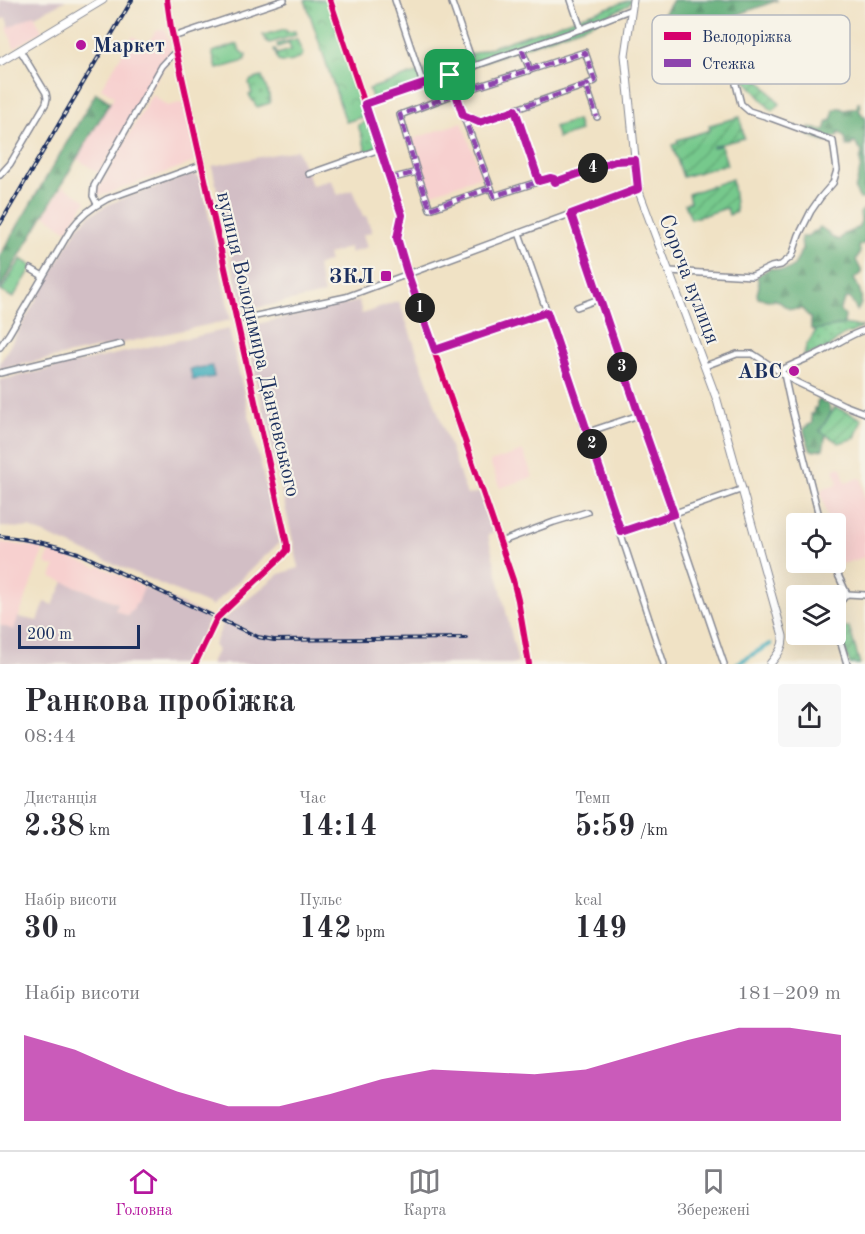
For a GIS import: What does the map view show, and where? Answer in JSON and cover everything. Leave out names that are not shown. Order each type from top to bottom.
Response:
[{"type":"main road","points":[[0,62],[103,0]]},
{"type":"main road","name":"Сороча вулиця","points":[[633,0],[626,55],[638,189],[717,400],[743,489],[784,641],[770,664]]},
{"type":"street","name":"вулиця Володимира Данчевського","points":[[167,0],[201,165],[287,547],[281,557],[217,618],[195,664]]},
{"type":"street","points":[[173,37],[284,0]]},
{"type":"street","points":[[330,0],[402,215],[397,238],[408,274],[518,600],[529,664]]},
{"type":"street","points":[[395,0],[423,84]]},
{"type":"street","points":[[461,0],[452,1],[474,67]]},
{"type":"street","points":[[571,0],[581,30]]},
{"type":"street","points":[[365,104],[581,30],[633,9]]},
{"type":"street","points":[[0,175],[10,165],[47,98],[20,50]]},
{"type":"street","points":[[522,50],[530,70]]},
{"type":"street","points":[[97,204],[93,196],[94,186],[162,66],[176,51]]},
{"type":"street","points":[[463,115],[479,122],[595,81],[585,52],[455,94],[400,115],[430,209],[491,188]]},
{"type":"street","points":[[450,75],[494,196],[550,178],[555,182],[615,161],[635,160]]},
{"type":"street","points":[[669,271],[752,276],[771,267],[781,266],[792,256],[811,211],[834,183],[837,170],[832,141],[749,111],[741,104],[736,84]]},
{"type":"street","points":[[586,85],[597,117]]},
{"type":"street","points":[[515,110],[539,181]]},
{"type":"street","points":[[309,174],[380,149]]},
{"type":"street","points":[[0,347],[76,221],[89,209],[201,165]]},
{"type":"street","points":[[390,179],[417,172]]},
{"type":"street","points":[[237,320],[346,297],[638,189]]},
{"type":"street","points":[[571,214],[724,664]]},
{"type":"street","points":[[519,233],[588,432],[664,664]]},
{"type":"street","points":[[31,269],[43,276]]},
{"type":"street","points":[[578,307],[599,299]]},
{"type":"street","points":[[435,350],[547,312]]},
{"type":"street","points":[[782,373],[790,365],[865,330]]},
{"type":"street","points":[[0,373],[121,344]]},
{"type":"street","points":[[705,366],[737,354],[753,354],[782,373],[844,405],[865,413]]},
{"type":"street","points":[[782,373],[818,513]]},
{"type":"street","points":[[588,432],[639,415]]},
{"type":"street","points":[[621,532],[743,489]]},
{"type":"street","points":[[500,542],[588,512]]},
{"type":"street","points":[[836,573],[847,594],[865,595]]},
{"type":"street","points":[[841,645],[847,664]]},
{"type":"shaded area","points":[[0,0],[66,0],[9,27],[6,18],[0,20]]},
{"type":"shaded area","points":[[34,15],[42,31],[14,48],[7,27]]},
{"type":"shaded area","points":[[165,29],[172,53],[99,173],[77,159],[114,96],[101,88],[133,36],[147,44],[156,31]]},
{"type":"shaded area","points":[[152,94],[167,106],[183,102],[196,159],[192,163],[100,196],[96,193]]},
{"type":"shaded area","points":[[462,122],[482,176],[427,195],[410,140]]},
{"type":"shaded area","points":[[297,150],[312,185],[331,180],[338,195],[352,190],[372,232],[363,235],[367,247],[351,253],[349,247],[327,255],[329,261],[317,266],[324,294],[242,311],[212,166]]},
{"type":"shaded area","points":[[193,174],[201,179],[231,320],[0,369],[0,363],[78,227],[90,215],[111,203]]},
{"type":"shaded area","points":[[63,186],[86,201],[67,231],[45,215]]},
{"type":"shaded area","points":[[359,301],[362,314],[399,301],[467,495],[480,492],[493,533],[488,535],[518,662],[511,664],[210,664],[217,651],[214,645],[226,617],[279,574],[299,568],[244,327]]},
{"type":"shaded area","points":[[229,329],[279,543],[212,606],[30,528],[0,527],[0,380]]},
{"type":"shaded area","points":[[523,451],[533,477],[500,488],[490,462]]},
{"type":"shaded area","points":[[841,467],[845,482],[862,479],[865,557],[846,563],[846,513],[826,513],[821,493],[823,488],[838,484],[834,468]]},
{"type":"shaded area","points":[[0,542],[44,548],[14,630],[0,625]]},
{"type":"shaded area","points":[[50,551],[98,568],[100,566],[144,587],[132,613],[128,616],[115,610],[118,603],[51,577],[55,567],[45,563]]},
{"type":"shaded area","points":[[64,582],[118,603],[115,610],[128,616],[138,603],[144,587],[210,617],[189,664],[0,664],[0,625],[14,630],[18,617],[38,621],[45,602],[53,605]]},
{"type":"green space","points":[[305,0],[328,0],[368,115],[346,122]]},
{"type":"green space","points":[[630,0],[628,5],[593,23],[373,100],[369,89]]},
{"type":"green space","points":[[673,0],[778,0],[737,15],[664,15]]},
{"type":"green space","points":[[285,29],[287,32],[295,31],[296,35],[270,43],[263,35]]},
{"type":"green space","points":[[297,39],[303,54],[292,61],[278,61],[274,49],[277,54],[291,50],[289,43],[278,47],[277,44]]},
{"type":"green space","points":[[238,44],[240,51],[246,55],[245,61],[217,69],[212,52]]},
{"type":"green space","points":[[262,77],[270,103],[257,107],[249,95],[252,94],[249,83],[251,80]]},
{"type":"green space","points":[[749,84],[763,84],[780,104],[772,111]]},
{"type":"green space","points":[[96,93],[110,102],[0,289],[0,256]]},
{"type":"green space","points":[[858,102],[861,107],[859,110],[865,116],[865,199],[860,199],[855,190],[862,152],[854,142],[851,146],[847,146],[845,138],[839,132],[837,137],[830,138],[827,142],[807,134],[809,128],[825,130],[834,110],[857,108]]},
{"type":"green space","points":[[740,117],[744,138],[713,146],[713,148],[721,145],[727,164],[683,177],[672,145],[678,143],[677,140],[710,130],[709,125]]},
{"type":"green space","points":[[369,120],[379,149],[367,153],[358,125]]},
{"type":"green space","points":[[577,120],[580,131],[558,138],[554,127]]},
{"type":"green space","points":[[732,179],[736,212],[729,215],[727,208],[691,219],[685,204],[690,202],[688,194]]},
{"type":"green space","points":[[865,208],[865,243],[859,246],[860,252],[856,260],[861,273],[854,279],[860,291],[861,303],[857,311],[850,298],[846,298],[840,308],[845,316],[844,323],[814,330],[811,329],[811,319],[802,309],[788,308],[774,299],[773,301],[758,298],[757,276],[770,268],[788,270],[794,266],[802,249],[801,237],[807,237],[820,227],[831,237],[839,240],[844,234],[858,228],[861,221],[860,213]]},
{"type":"green space","points":[[21,259],[33,266],[13,298],[1,291]]},
{"type":"green space","points":[[843,324],[863,327],[844,334],[829,347],[804,356],[806,346],[817,329]]},
{"type":"green space","points":[[820,399],[823,403],[828,403],[831,413],[820,431],[826,435],[823,449],[814,451],[810,449],[804,428],[812,423],[811,414],[814,408],[817,408],[817,402]]},
{"type":"green space","points":[[835,407],[862,419],[855,438],[839,443],[820,431]]},
{"type":"green space","points":[[849,627],[860,664],[850,664],[843,645],[846,645],[846,628]]},
{"type":"water","points":[[212,366],[214,377],[193,380],[190,369]]},
{"type":"waterway","points":[[737,664],[770,644]]},
{"type":"railway","points":[[0,224],[132,0]]},
{"type":"railway","points":[[0,536],[39,542],[78,553],[258,637],[274,640],[466,638]]},
{"type":"marked path","points":[[522,50],[530,70],[455,94],[494,196],[550,178],[555,182],[615,161],[635,161]]},
{"type":"marked path","points":[[530,70],[585,52],[595,81],[586,85]]},
{"type":"marked path","points":[[390,179],[417,172],[400,115],[455,94],[450,75]]},
{"type":"marked path","points":[[463,115],[479,122],[586,85],[597,117]]},
{"type":"marked path","points":[[515,110],[539,181]]},
{"type":"marked path","points":[[417,172],[430,209],[491,188]]},
{"type":"cycle path","points":[[167,0],[171,28],[287,544],[287,550],[281,557],[217,618],[195,664]]},
{"type":"cycle path","points":[[330,0],[402,215],[397,238],[407,272],[513,580],[529,664]]},
{"type":"place","name":"Маркет","points":[[81,45]]},
{"type":"place","name":"ЗКЛ","points":[[386,276]]},
{"type":"place","name":"ABC","points":[[794,371]]},
{"type":"route","points":[[450,75],[463,115],[479,122],[515,110],[539,181],[550,178],[555,182],[615,161],[635,160],[638,189],[571,214],[674,514],[621,532],[547,312],[435,350],[397,238],[402,215],[365,104],[450,75]]}]
